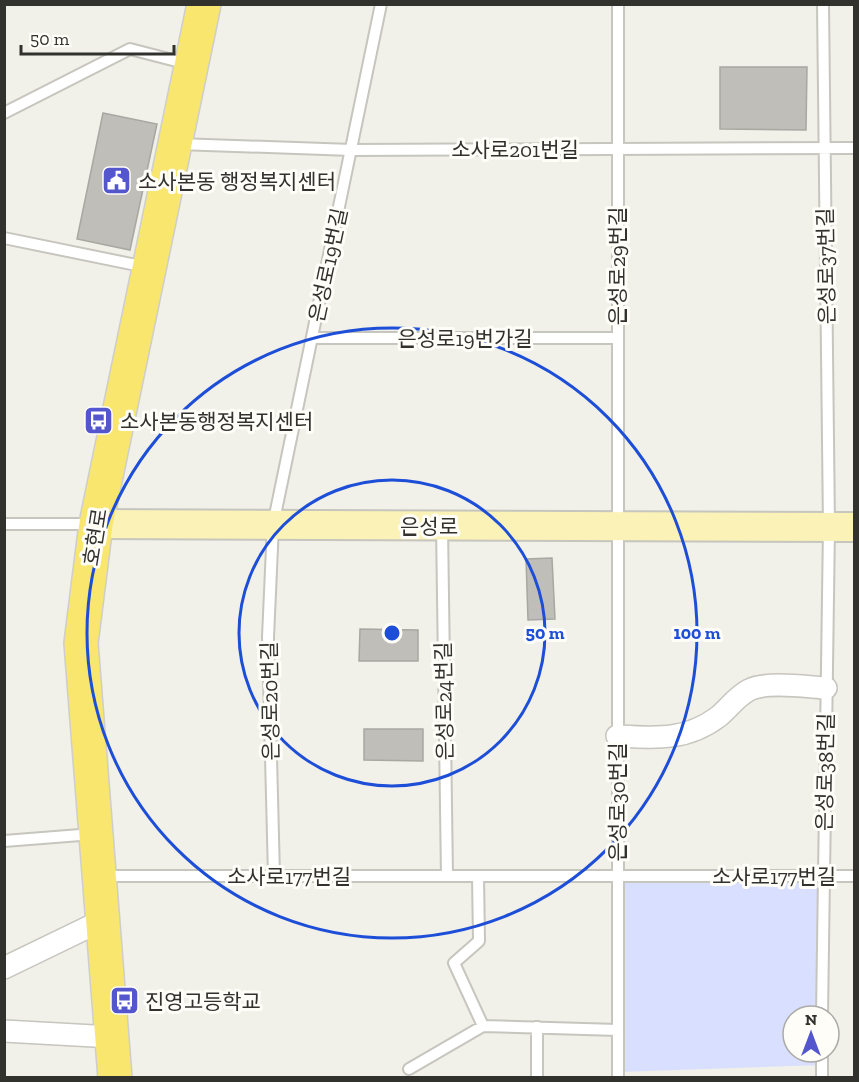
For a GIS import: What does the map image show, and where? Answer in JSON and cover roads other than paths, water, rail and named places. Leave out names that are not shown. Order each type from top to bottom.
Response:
[{"type":"main road","name":"호현로","points":[[115,1077],[81,643],[96,525],[204,4]]},
{"type":"street","name":"은성로","points":[[96,525],[842,527]]},
{"type":"street","points":[[617,736],[666,738],[684,735],[698,730],[717,717],[749,690],[760,687],[826,688]]},
{"type":"street","points":[[4,968],[103,920]]},
{"type":"street","points":[[4,1030],[112,1037]]},
{"type":"lane","name":"은성로19번길","points":[[273,525],[381,4]]},
{"type":"lane","name":"은성로29번길","points":[[616,526],[618,4]]},
{"type":"lane","name":"은성로37번길","points":[[823,4],[825,148],[842,527]]},
{"type":"lane","points":[[4,113],[130,49],[191,64]]},
{"type":"lane","name":"소사로201번길","points":[[175,144],[352,150],[855,148]]},
{"type":"lane","points":[[4,238],[149,268]]},
{"type":"lane","name":"은성로19번가길","points":[[313,338],[617,338]]},
{"type":"lane","name":"은성로","points":[[4,524],[96,525]]},
{"type":"lane","name":"은성로20번길","points":[[273,525],[268,637],[274,876]]},
{"type":"lane","name":"은성로24번길","points":[[442,526],[447,876]]},
{"type":"lane","name":"은성로30번길","points":[[616,526],[618,1077]]},
{"type":"lane","name":"은성로38번길","points":[[822,1004],[826,688],[842,527]]},
{"type":"lane","points":[[4,842],[96,834]]},
{"type":"lane","name":"소사로177번길","points":[[99,876],[855,876]]},
{"type":"lane","points":[[478,876],[479,941],[454,963],[483,1026]]},
{"type":"lane","points":[[409,1069],[483,1026],[618,1030]]},
{"type":"lane","points":[[537,1027],[537,1077]]},
{"type":"place","name":"소사본동 행정복지센터","points":[[117,181]]},
{"type":"place","name":"소사본동행정복지센터","points":[[99,421]]},
{"type":"place","name":"진영고등학교","points":[[124,1001]]}]
